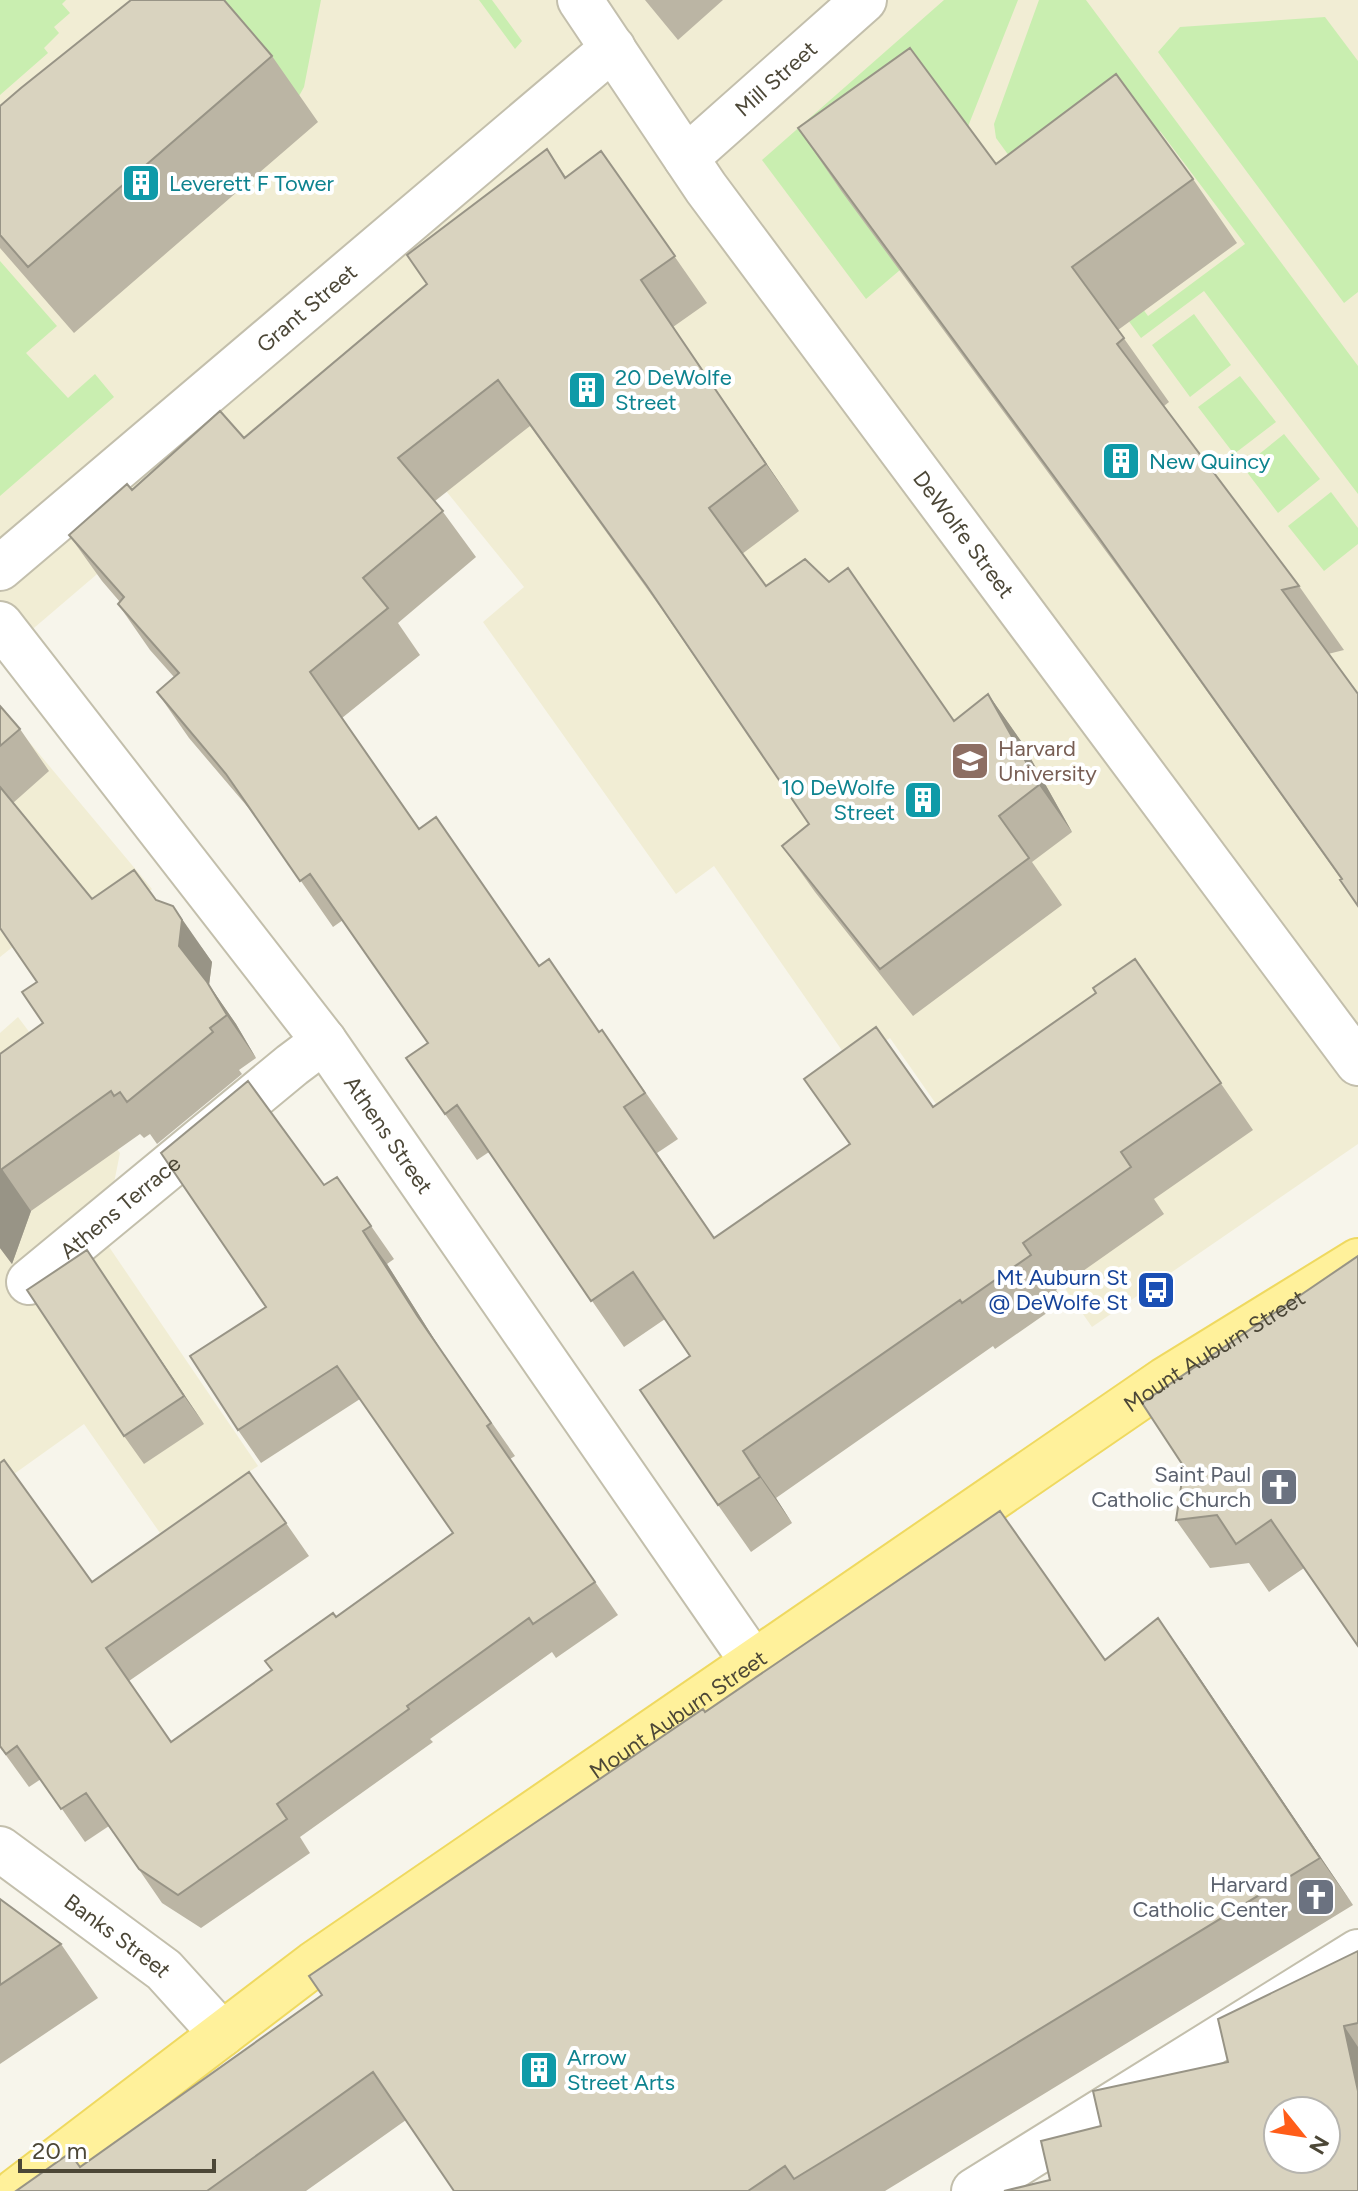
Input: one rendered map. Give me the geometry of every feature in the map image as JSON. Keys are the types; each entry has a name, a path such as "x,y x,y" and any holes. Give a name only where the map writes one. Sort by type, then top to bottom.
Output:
{"main road":[{"name":"Mount Auburn Street","path":"16,2191 314,1964 1213,1348 1358,1261"}],"street":[{"name":"DeWolfe Street","path":"580,0 686,158 1358,1063"},
{"name":"Mill Street","path":"686,158 864,0"},
{"name":"Grant Street","path":"0,568 613,48"},
{"name":"Athens Street","path":"0,624 324,1041 753,1662"},
{"name":"Athens Terrace","path":"29,1282 324,1041"},
{"name":"Banks Street","path":"0,1849 164,1970 222,2034"},
{"path":"974,2191 1358,1952"}],"shaded area":[{"name":"Harvard University","path":"0,0 1358,0 1358,1144 1092,1327 890,1038 850,1062 714,866 676,894 483,622 524,587 343,364 0,657"},
{"path":"0,707 152,889 55,972 24,938 0,957"},
{"path":"18,1017 120,1153 103,1238 258,1466 160,1533 84,1424 0,1484 0,1033"}],"green space":[{"path":"0,0 66,0 62,4 70,13 54,27 59,33 44,48 48,53 0,95"},
{"path":"197,0 321,0 304,87 293,107"},
{"path":"479,0 492,0 522,41 515,49"},
{"path":"944,0 1018,0 967,129 900,270 866,299 762,160"},
{"path":"1039,0 1086,0 1358,366 1358,494 1204,291 1141,338 996,138 994,124","holes":["1160,131 1245,244 1148,316 1064,202"]},
{"path":"1325,17 1358,61 1358,292 1344,303 1158,52 1180,27"},
{"path":"0,261 57,326 26,353 68,398 95,374 114,397 0,496"},
{"path":"1194,314 1231,365 1190,397 1152,345"},
{"path":"1240,376 1276,422 1234,454 1198,407"},
{"path":"1284,434 1320,479 1278,513 1243,467"},
{"path":"1331,492 1358,528 1358,544 1324,571 1288,526"}],"building":[{"path":"131,0 224,0 272,56 28,267 0,235 0,106"},
{"name":"New Quincy","path":"910,48 996,164 1116,74 1193,179 1072,267 1124,338 1117,344 1299,586 1282,590 1358,694 1358,906 1342,879 1097,535 798,128"},
{"path":"547,149 565,178 601,151 675,256 641,280 766,464 709,508 766,586 805,559 829,582 848,568 954,721 988,694 1039,785 999,816 1029,858 880,969 782,846 809,824 647,586 498,380 398,458 443,511 363,578 388,608 310,672 419,829 436,817 539,966 549,959 599,1032 602,1030 645,1093 624,1107 714,1238 850,1144 804,1079 876,1027 933,1107 1096,993 1093,988 1135,959 1221,1083 1121,1152 1131,1167 1023,1243 1031,1255 962,1303 960,1300 743,1451 760,1477 718,1505 640,1390 690,1356 633,1272 591,1301 457,1105 445,1114 406,1058 428,1043 310,874 300,881 226,774 157,692 179,673 118,604 124,597 69,535 127,484 132,490 220,411 244,438 427,284 407,255"},
{"path":"0,706 20,729 0,746"},
{"path":"0,787 92,899 134,870 156,900 173,906 182,920 179,946 207,982 227,1015 210,1028 213,1032 127,1102 120,1092 114,1096 111,1091 2,1169 0,1174 0,1054 43,1023 22,992 37,982 0,928"},
{"path":"248,1081 324,1185 337,1177 371,1226 363,1231 491,1423 487,1426 595,1582 533,1624 529,1618 407,1706 409,1709 277,1804 287,1819 178,1895 139,1869 86,1793 61,1809 17,1746 6,1754 0,1746 0,1463 4,1460 92,1582 249,1472 286,1523 106,1648 171,1742 272,1670 265,1661 333,1613 336,1617 453,1533 337,1366 238,1430 190,1356 266,1307 161,1153"},
{"path":"87,1250 184,1396 124,1436 27,1290"},
{"name":"Saint Paul Catholic Church","path":"1358,1256 1358,1646 1271,1520 1236,1544 1217,1515 1176,1520 1184,1467 1142,1403"},
{"path":"1000,1511 1105,1660 1158,1618 1320,1858 794,2179 785,2166 748,2191 454,2191 373,2072 207,2191 16,2191 70,2153 80,2167 322,1995 309,1976"},
{"path":"0,1899 61,1944 0,1985"},
{"path":"1358,1951 1358,2023 1344,2026 1358,2091 1358,2191 1004,2191 1050,2180 1041,2141 1101,2126 1093,2091 1228,2062 1218,2019"}],"place":[{"name":"Leverett F Tower","path":"141,183"},
{"name":"20 DeWolfe Street","path":"587,390"},
{"name":"New Quincy","path":"1121,461"},
{"name":"Harvard University","path":"970,761"},
{"name":"10 DeWolfe Street","path":"923,800"},
{"name":"Mt Auburn St @ DeWolfe St","path":"1156,1290"},
{"name":"Saint Paul Catholic Church","path":"1279,1487"},
{"name":"Harvard Catholic Center","path":"1316,1897"},
{"name":"Arrow Street Arts","path":"539,2070"}]}
